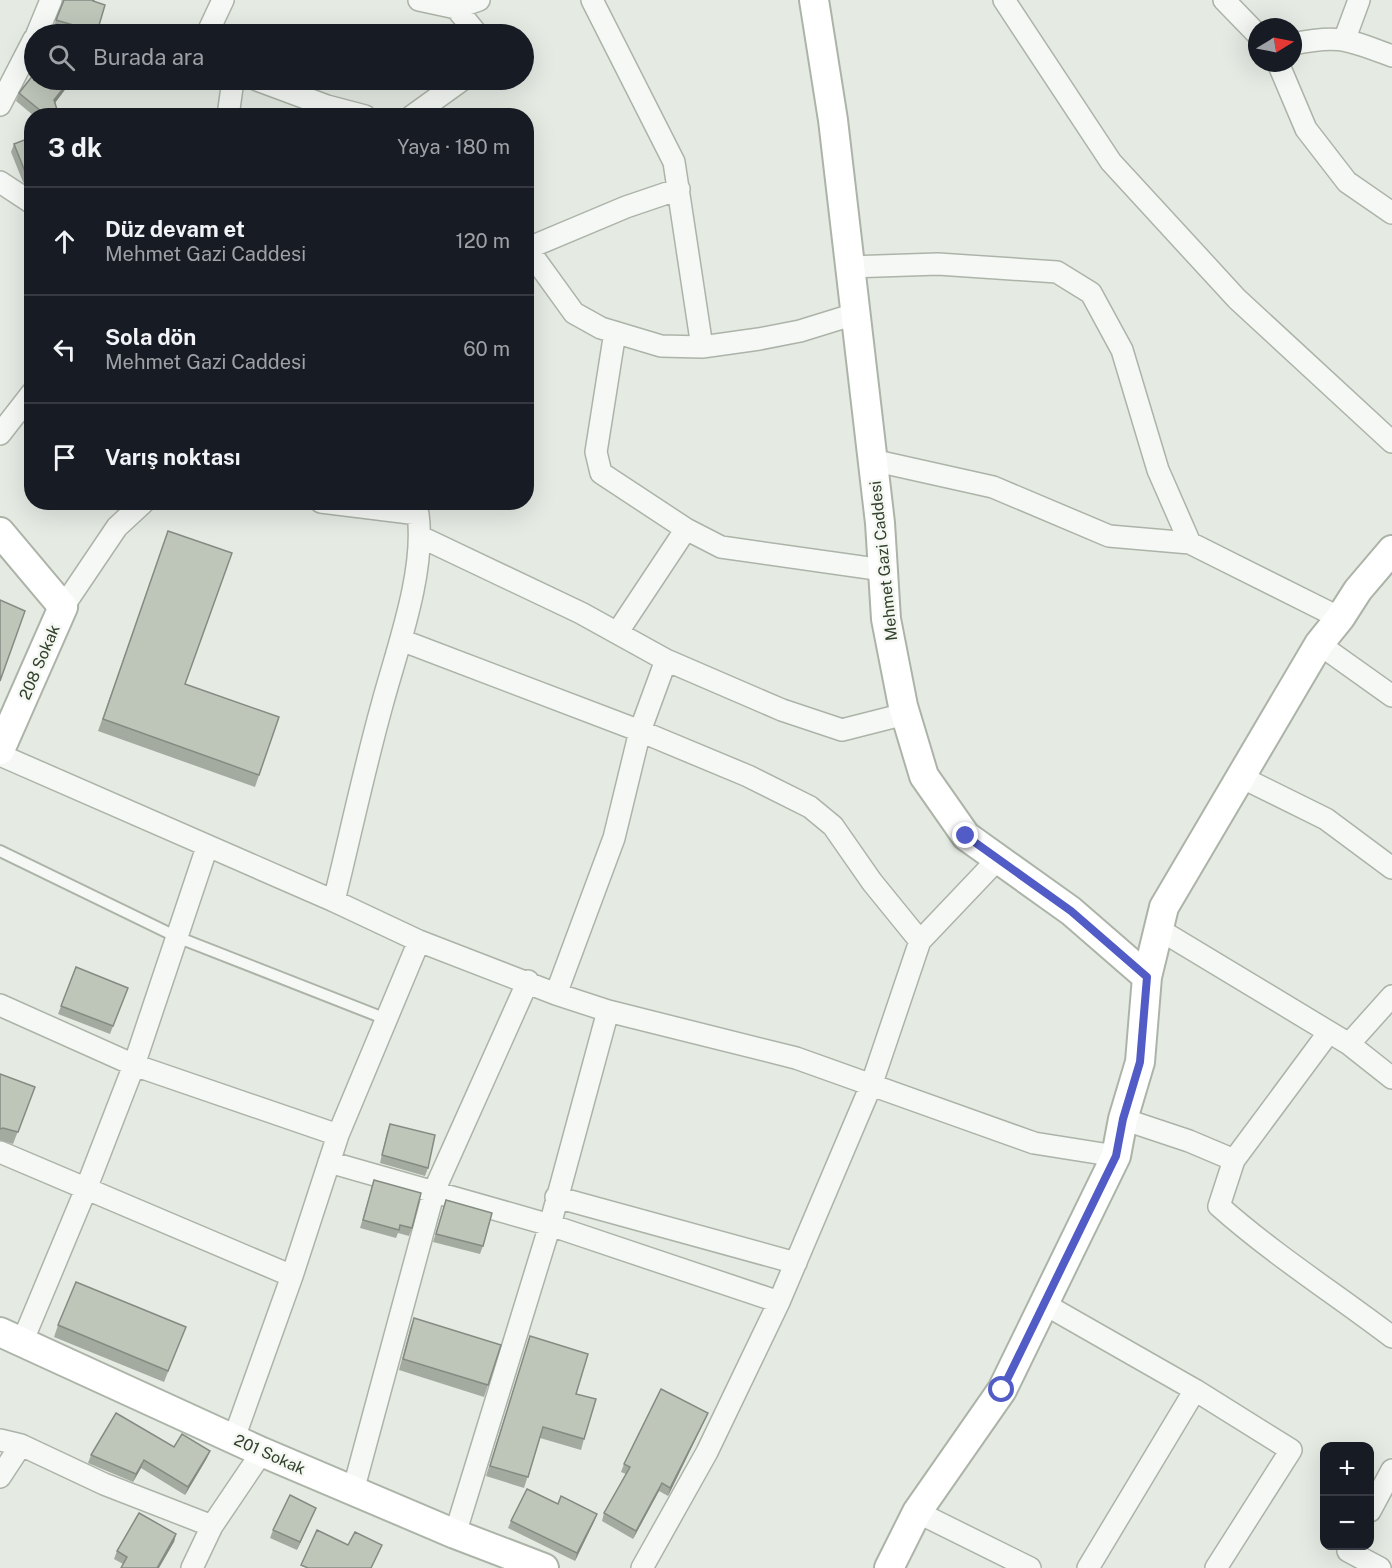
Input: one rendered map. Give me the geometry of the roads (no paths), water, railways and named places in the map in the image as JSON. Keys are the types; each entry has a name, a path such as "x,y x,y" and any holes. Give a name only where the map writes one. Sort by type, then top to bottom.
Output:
{"street":[{"path":"41,24 51,0"},
{"path":"212,24 223,0"},
{"path":"419,0 456,8 479,0"},
{"path":"592,0 674,162 702,347"},
{"name":"Mehmet Gazi Caddesi","path":"814,0 833,120 872,460 886,619 905,714 924,776 966,836 1071,911 1147,977"},
{"path":"1004,0 1111,162 1237,299 1392,442"},
{"path":"1224,0 1248,25"},
{"path":"1345,38 1359,0"},
{"path":"456,8 469,24"},
{"path":"1302,42 1322,38 1345,38 1392,56"},
{"path":"0,105 24,58"},
{"path":"1282,72 1306,129 1347,182 1392,213"},
{"path":"229,108 232,90"},
{"path":"284,90 335,108"},
{"path":"423,108 448,90"},
{"path":"0,182 24,198"},
{"path":"534,245 626,207 679,189"},
{"path":"534,258 574,313 600,328 661,346 702,347 800,331 855,314"},
{"path":"849,267 938,264 1057,272 1091,293 1122,350 1158,470 1190,543"},
{"path":"615,332 596,452 601,473 686,529 721,547 883,570"},
{"path":"0,434 24,403"},
{"path":"872,460 993,487 1109,536 1190,543 1340,618"},
{"path":"0,532 63,607 117,528 136,510"},
{"path":"334,901 381,706 401,640 421,537 418,514 386,510"},
{"path":"617,633 686,529"},
{"path":"421,537 617,633 666,660 782,710 842,730 905,714"},
{"path":"889,1568 917,1512 1002,1390 1046,1305 1116,1156 1123,1119 1140,1062 1147,977 1164,907 1319,644 1340,618 1358,590 1392,550"},
{"name":"208 Sokak","path":"2,743 63,607"},
{"path":"401,640 640,731 748,776 810,807 832,826 872,882 920,940"},
{"path":"1319,644 1392,696"},
{"path":"556,994 614,838 640,731 666,660"},
{"path":"2,743 207,847 334,901 419,941 528,981 556,994 608,1011 796,1058 872,1083 1034,1143 1116,1156"},
{"path":"1241,777 1326,819 1392,868"},
{"path":"11,1336 86,1189 134,1065 207,847"},
{"path":"642,1568 707,1452 779,1302 872,1083 920,940 998,859"},
{"path":"1160,930 1349,1044 1392,1078"},
{"path":"234,1438 292,1276 338,1135 419,941"},
{"path":"353,1491 434,1191 528,981"},
{"path":"1349,1044 1392,996"},
{"path":"0,1005 134,1065 338,1135"},
{"path":"455,1534 550,1225 608,1011"},
{"path":"1329,1032 1234,1160 1219,1206 1258,1241 1335,1293 1392,1337"},
{"path":"1123,1119 1189,1141 1234,1160"},
{"path":"0,1152 292,1276"},
{"path":"329,1162 550,1225 779,1302"},
{"path":"556,1197 796,1263"},
{"path":"1046,1305 1195,1390 1291,1450 1216,1568"},
{"name":"201 Sokak","path":"11,1336 262,1452 528,1565"},
{"path":"1088,1568 1195,1390"},
{"path":"0,1440 21,1445 104,1484 212,1526"},
{"path":"0,1477 21,1445"},
{"path":"192,1568 212,1526 262,1452"},
{"path":"1374,1504 1392,1470"},
{"path":"917,1512 1030,1568"},
{"path":"1345,1555 1380,1568"}],"lane":[{"path":"0,851 177,937 386,1019"}]}
